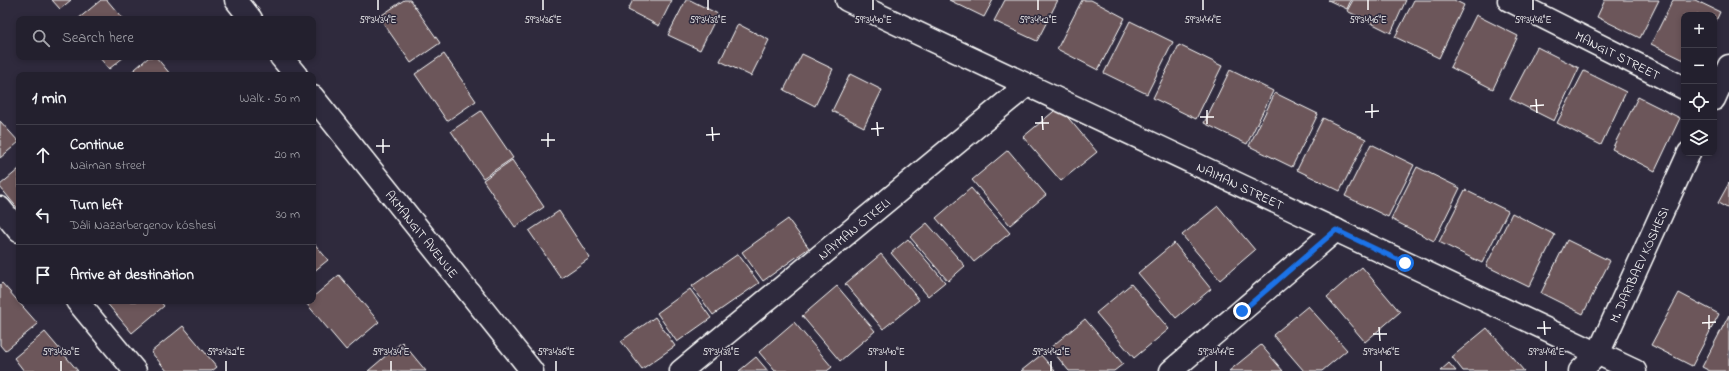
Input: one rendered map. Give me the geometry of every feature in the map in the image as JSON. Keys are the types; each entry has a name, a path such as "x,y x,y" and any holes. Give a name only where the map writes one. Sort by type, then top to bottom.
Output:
{"street":[{"path":"236,0 249,16"},
{"name":"NAIMAN STREET","path":"847,0 1635,371"},
{"name":"MANGIT STREET","path":"1509,0 1681,86"},
{"path":"284,60 294,72"},
{"path":"1717,92 1729,66"},
{"name":"NAYMAN ÓTKELI","path":"681,371 1027,85"},
{"name":"AKMANGIT AVENUE","path":"316,101 532,371"},
{"path":"1717,104 1729,110"},
{"name":"M. DARIBAEV KÓSHESI","path":"1580,371 1598,354 1688,156"},
{"path":"0,208 16,227"},
{"path":"1171,371 1336,230"},
{"path":"79,304 135,371"}],"building":[{"path":"52,0 71,0 60,9"},
{"path":"101,0 107,0 120,16 82,16"},
{"path":"404,0 410,0 440,43 411,63 379,17"},
{"path":"633,0 672,0 659,26 628,10"},
{"path":"686,0 690,0 718,14 700,50 668,35"},
{"path":"949,0 993,0 984,17"},
{"path":"1005,0 1058,0 1037,41 994,21"},
{"path":"1082,0 1091,0 1125,18 1098,70 1057,49"},
{"path":"1328,0 1351,0 1347,9"},
{"path":"1353,0 1406,0 1391,33 1347,11"},
{"path":"1414,0 1454,0 1464,5 1439,58 1395,37"},
{"path":"1605,0 1659,0 1640,38 1597,17"},
{"path":"1673,0 1695,0 1720,12 1717,18 1717,12 1681,12 1681,59 1651,44"},
{"path":"1476,15 1518,36 1493,89 1450,67"},
{"path":"1130,21 1173,42 1147,94 1104,73"},
{"path":"738,24 769,40 751,76 720,61"},
{"path":"1179,45 1222,66 1196,119 1153,98"},
{"path":"1537,47 1579,68 1554,121 1510,99"},
{"path":"444,54 476,101 447,121 415,74"},
{"path":"802,54 833,69 815,106 784,90"},
{"path":"102,60 120,60 109,69"},
{"path":"146,60 158,60 168,72 132,72"},
{"path":"1230,70 1273,91 1247,144 1204,123"},
{"path":"1584,71 1626,92 1601,145 1557,123"},
{"path":"850,74 882,90 864,127 832,111"},
{"path":"1275,93 1318,114 1292,167 1249,146"},
{"path":"1638,97 1680,118 1655,171 1612,149"},
{"path":"1059,107 1097,152 1061,181 1023,137"},
{"path":"481,111 513,158 483,178 451,131"},
{"path":"1323,118 1366,139 1340,191 1297,170"},
{"path":"0,121 16,139 16,145 0,158"},
{"path":"1371,144 1414,165 1388,217 1345,196"},
{"path":"1008,150 1046,195 1010,225 972,180"},
{"path":"512,160 544,207 515,227 483,180"},
{"path":"1417,167 1460,188 1434,241 1391,219"},
{"path":"16,172 16,206 0,187 0,185"},
{"path":"1729,183 1729,209 1718,203"},
{"path":"971,188 1010,233 974,262 936,218"},
{"path":"1465,190 1508,211 1482,263 1439,242"},
{"path":"1218,206 1255,250 1220,280 1182,235"},
{"path":"559,211 590,258 561,278 529,231"},
{"path":"1512,213 1555,235 1529,287 1486,266"},
{"path":"788,219 809,248 763,281 742,252"},
{"path":"927,223 965,266 948,281 910,237"},
{"path":"908,239 945,282 928,296 891,253"},
{"path":"1567,240 1610,261 1583,314 1541,293"},
{"path":"1174,243 1211,289 1176,318 1138,273"},
{"path":"316,246 328,260 316,270"},
{"path":"738,254 759,283 713,315 692,286"},
{"path":"881,254 919,300 883,329 845,284"},
{"path":"1362,267 1400,312 1365,342 1327,297"},
{"path":"339,275 379,322 346,350 307,304 316,304 316,294"},
{"path":"2,283 16,299 16,304 20,304 38,324 5,351 0,345 0,285"},
{"path":"1131,284 1169,329 1134,358 1096,313"},
{"path":"837,286 875,331 840,361 802,316"},
{"path":"690,289 711,318 677,342 657,313"},
{"path":"1679,293 1719,314 1692,366 1651,345"},
{"path":"108,304 162,304 164,306 132,333"},
{"path":"1308,306 1347,350 1322,371 1304,371 1273,335"},
{"path":"1729,315 1729,371 1710,371 1702,367"},
{"path":"655,317 675,346 642,369 621,341"},
{"path":"1085,319 1123,364 1114,371 1069,371 1050,348"},
{"path":"794,322 832,367 827,371 775,371 759,352"},
{"path":"183,326 217,367 212,371 167,371 151,352"},
{"path":"1487,328 1524,371 1463,371 1452,357"},
{"path":"45,332 78,371 24,371 14,358"},
{"path":"402,342 426,371 368,371"},
{"path":"1261,345 1283,371 1229,371"},
{"path":"1041,355 1055,371 1021,371"},
{"path":"756,357 768,371 739,371"},
{"path":"1449,363 1456,371 1440,371"}],"route":[{"path":"1242,311 1336,230 1405,263"}]}
